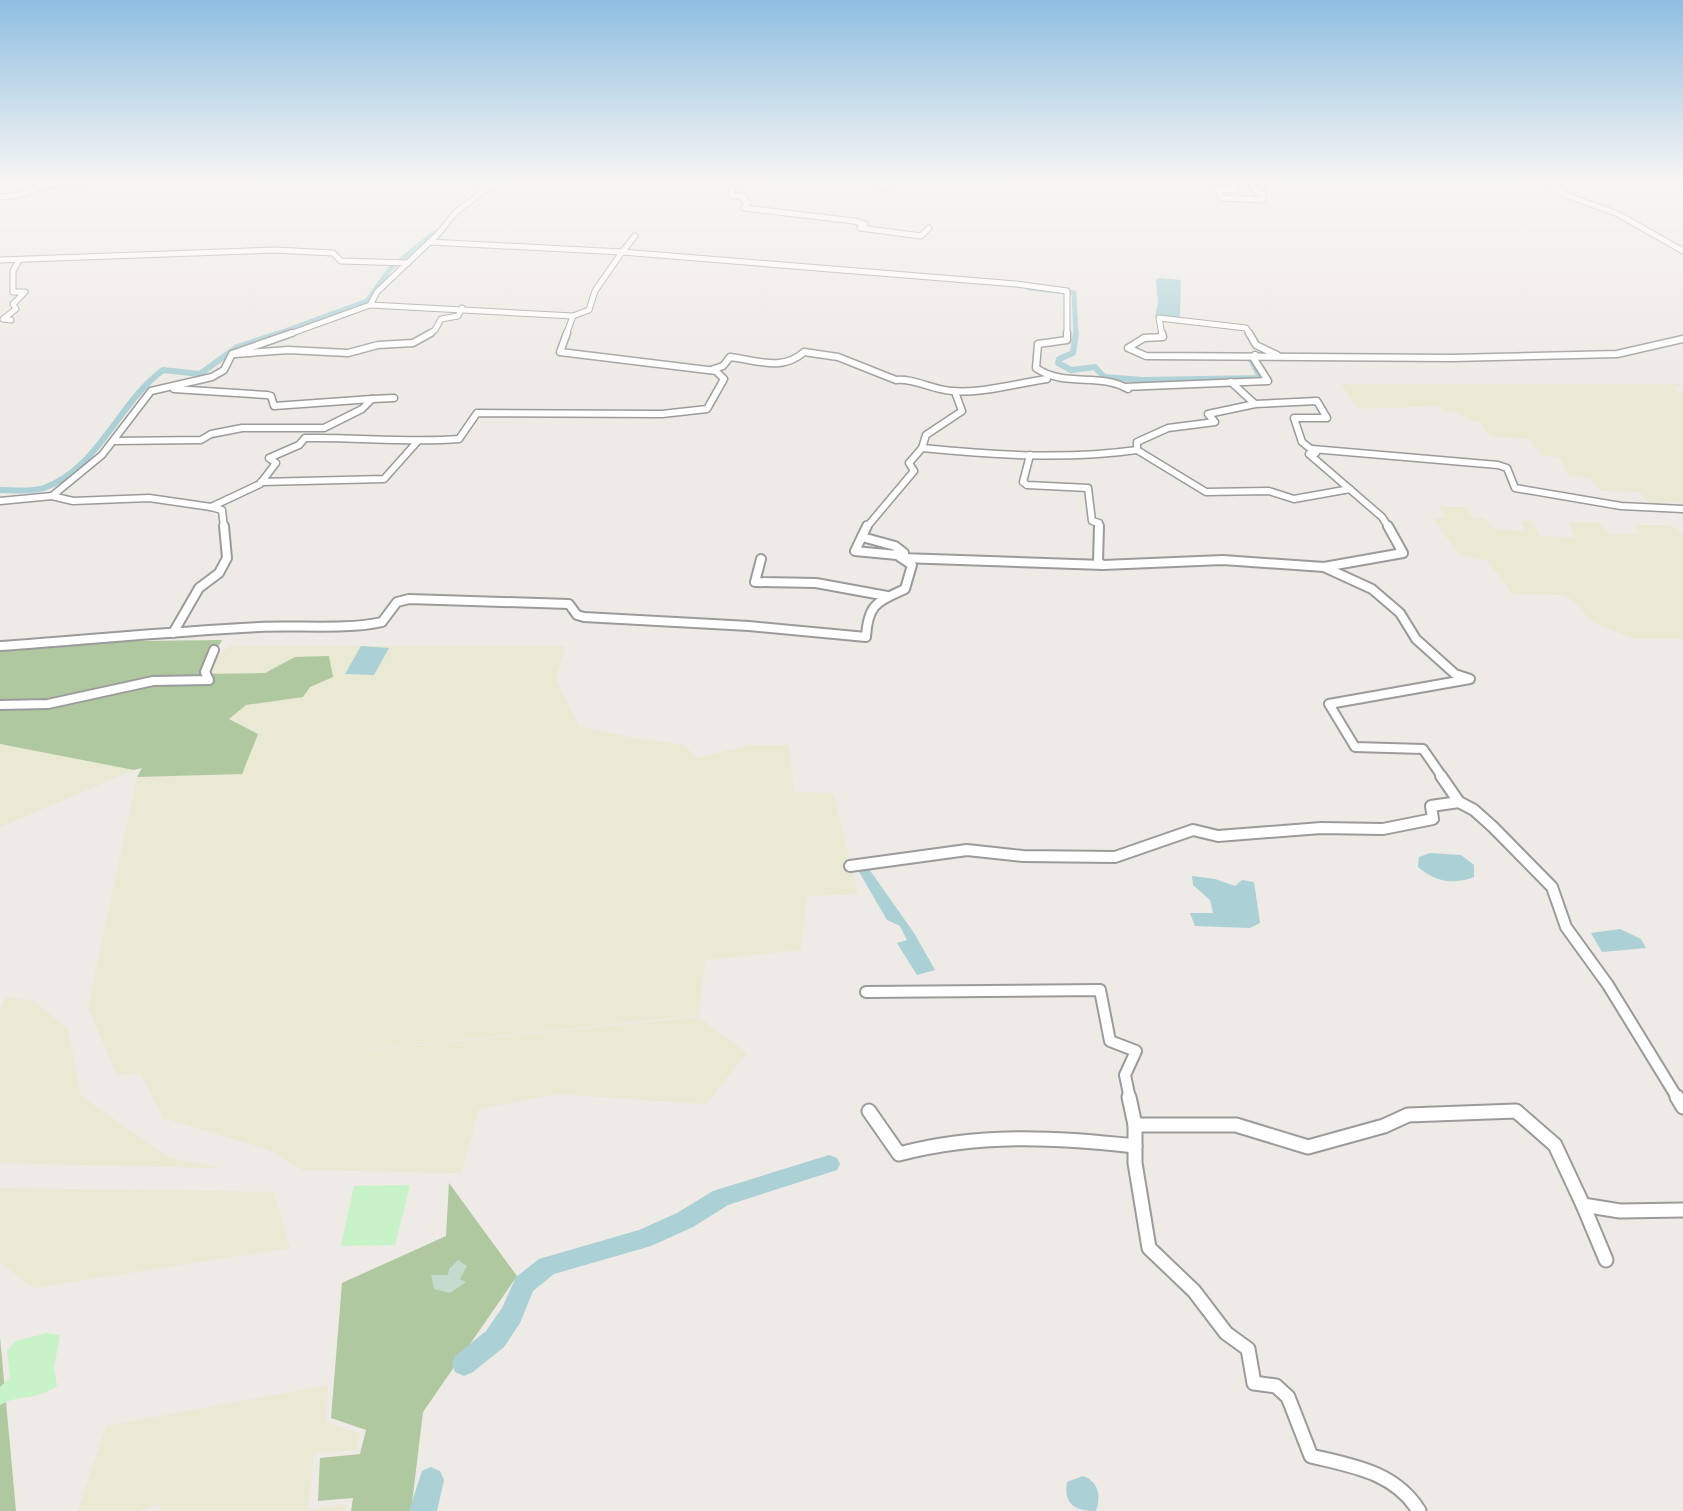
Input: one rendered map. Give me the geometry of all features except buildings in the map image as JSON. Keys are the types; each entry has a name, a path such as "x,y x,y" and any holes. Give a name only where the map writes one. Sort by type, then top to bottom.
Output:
{"street":[{"path":"0,260 206,254"},
{"path":"334,254 341,261 405,263"},
{"path":"370,305 377,292 416,254"},
{"path":"52,496 114,441 151,391 212,377 224,370 232,354 370,305 573,316 589,310 595,291 621,254"},
{"path":"636,254 1016,284 1068,293 1067,340 1038,344 1036,368 1047,379"},
{"path":"11,320 3,319 16,309 13,304 25,292 13,292 13,271 19,260"},
{"path":"232,354 254,355 288,350 352,353 378,345 413,343 435,330 441,319 458,316 462,308"},
{"path":"573,316 560,352 711,370 723,366 730,357 784,364 800,358 804,352 816,353 850,361 896,380 906,379 923,387 955,392 1047,379 1112,383 1126,388 1268,381 1254,357"},
{"path":"1277,355 1256,345 1246,328 1173,318 1159,318 1163,337 1144,338 1128,348 1146,356 1452,358 1617,354 1683,339"},
{"path":"211,507 261,482 276,463 269,458 299,445 305,438 417,442 459,439 477,413 662,414 707,409 724,379 711,370"},
{"path":"1231,382 1255,404"},
{"path":"151,391 188,389 267,395 271,396 274,406 394,398"},
{"path":"955,392 962,411 926,435 922,448 909,463 914,471 868,524 855,551 883,552 902,558 1103,565 1223,560 1324,567 1403,553 1382,517 1309,454 1316,453 1302,442 1294,418 1327,418 1317,401 1255,404 1208,414 1215,422 1151,433 1137,442 1137,450"},
{"path":"114,441 201,440 209,433 235,429 324,428 335,420 366,408 372,399"},
{"path":"261,482 384,479 417,442"},
{"path":"922,448 986,455 1073,456 1137,450 1206,492 1269,491 1294,499 1350,489"},
{"path":"1311,448 1498,465 1507,468 1515,488 1621,506 1683,509"},
{"path":"1030,455 1024,477 1027,485 1088,488 1092,521 1099,523 1098,562 1103,565"},
{"path":"0,501 52,496 73,501 149,498 222,510 227,558 219,573 199,588 173,633"},
{"path":"862,537 895,546 904,553 902,558"},
{"path":"0,646 305,625 339,624 354,628 382,622 397,602 409,599 569,604 577,615 584,617 749,626 866,637 870,608 876,600 905,589 912,565 902,558"},
{"path":"761,559 755,582 816,583 890,596"},
{"path":"1324,567 1372,589 1400,613 1416,639 1455,674 1470,679 1329,704 1355,747 1423,749 1459,802 1474,810 1493,827 1552,887 1566,927 1608,985 1683,1107"},
{"path":"0,705 48,704 153,681 209,680 205,672 214,650"},
{"path":"850,866 967,850 1023,856 1115,857 1193,830 1218,836 1321,828 1383,829 1433,819 1431,806 1459,802"},
{"path":"866,992 1100,990 1110,1041 1136,1051 1125,1075 1135,1125 1149,1248 1169,1264 1203,1301 1227,1337 1248,1349 1254,1383 1276,1386 1288,1397 1311,1456 1398,1483 1408,1491 1419,1511"},
{"path":"869,1111 899,1154 927,1146 1008,1135 1135,1146"},
{"path":"1135,1125 1236,1125 1271,1133 1308,1147 1345,1139 1408,1115 1516,1111 1555,1145 1606,1260"},
{"path":"1583,1205 1620,1211 1683,1210"}],"green space":[{"path":"1341,384 1683,384 1672,389 1683,394 1683,502 1665,502 1668,506 1651,505 1639,492 1601,491 1590,478 1569,475 1559,457 1544,456 1528,439 1491,436 1478,421 1455,411 1447,412 1438,406 1358,409"},
{"path":"1439,507 1465,507 1473,518 1484,518 1494,529 1526,531 1521,521 1530,521 1540,536 1575,538 1569,522 1600,523 1609,534 1641,534 1633,525 1670,525 1683,533 1683,639 1635,639 1592,622 1575,602 1564,595 1513,594 1487,560 1459,555 1433,518 1446,517"},
{"path":"222,640 202,674 265,673 295,657 329,656 333,677 310,687 303,697 246,705 229,719 258,734 242,774 137,777 142,768 134,770 0,744 0,647 59,642"},
{"path":"229,646 565,646 556,680 579,726 684,745 697,758 750,745 789,745 794,792 833,793 858,894 807,896 801,950 705,960 699,1015 200,1067 698,1017 747,1053 706,1104 558,1094 479,1109 461,1173 302,1170 269,1150 163,1118 140,1073 117,1075 88,1007 137,777 242,774 229,720 246,705 303,697 295,657 265,673 201,674"},
{"path":"0,744 134,770 0,827"},
{"path":"7,997 34,1001 68,1029 81,1096 168,1157 219,1168 0,1163 0,1009"},
{"path":"449,1183 517,1276 423,1412 411,1511 351,1511 353,1498 318,1501 320,1458 360,1454 366,1430 331,1418 342,1283 446,1236"},
{"path":"410,1185 395,1245 341,1246 354,1186"},
{"path":"0,1188 274,1192 290,1248 33,1288 0,1262"},
{"path":"458,1260 467,1266 460,1279 466,1282 450,1293 434,1289 431,1275 448,1275 449,1269"},
{"path":"47,1333 60,1335 54,1367 57,1386 41,1394 0,1405 0,1387 10,1378 7,1351 16,1341"},
{"path":"0,1337 16,1511 0,1511"},
{"path":"328,1385 326,1422 360,1434 356,1450 314,1453 308,1510 347,1504 345,1511 161,1511 159,1504 138,1511 78,1511 106,1426"}],"water":[{"path":"1156,280 1181,280 1180,317 1155,316 1158,303"},
{"path":"361,646 389,648 374,675 345,674"},
{"path":"1430,853 1461,855 1474,865 1474,877 1444,881 1431,876 1418,867 1419,857"},
{"path":"869,869 914,933 935,970 917,975 897,943 907,940 900,926 887,920 858,870"},
{"path":"1192,876 1235,886 1242,880 1254,882 1260,923 1250,928 1195,926 1190,913 1213,913 1210,900 1193,885"},
{"path":"1620,929 1641,939 1646,948 1602,952 1591,933"},
{"path":"1083,1476 1097,1490 1096,1511 1077,1508 1067,1496 1067,1482"}],"waterway":[{"path":"275,335 367,301 391,268 409,254"},
{"path":"1029,288 1074,293 1076,333"},
{"path":"275,335 280,333"},
{"path":"1076,333 1073,353 1059,359 1058,363 1071,370 1095,367 1104,377 1143,380 1261,378 1250,358"},
{"path":"0,490 39,489 63,479 94,451 133,399 163,370 200,374 237,347 275,335"},
{"path":"464,1364 495,1339 511,1315 524,1284 547,1266 643,1239 685,1220 721,1198 829,1164"},
{"path":"423,1511 431,1480"}]}
